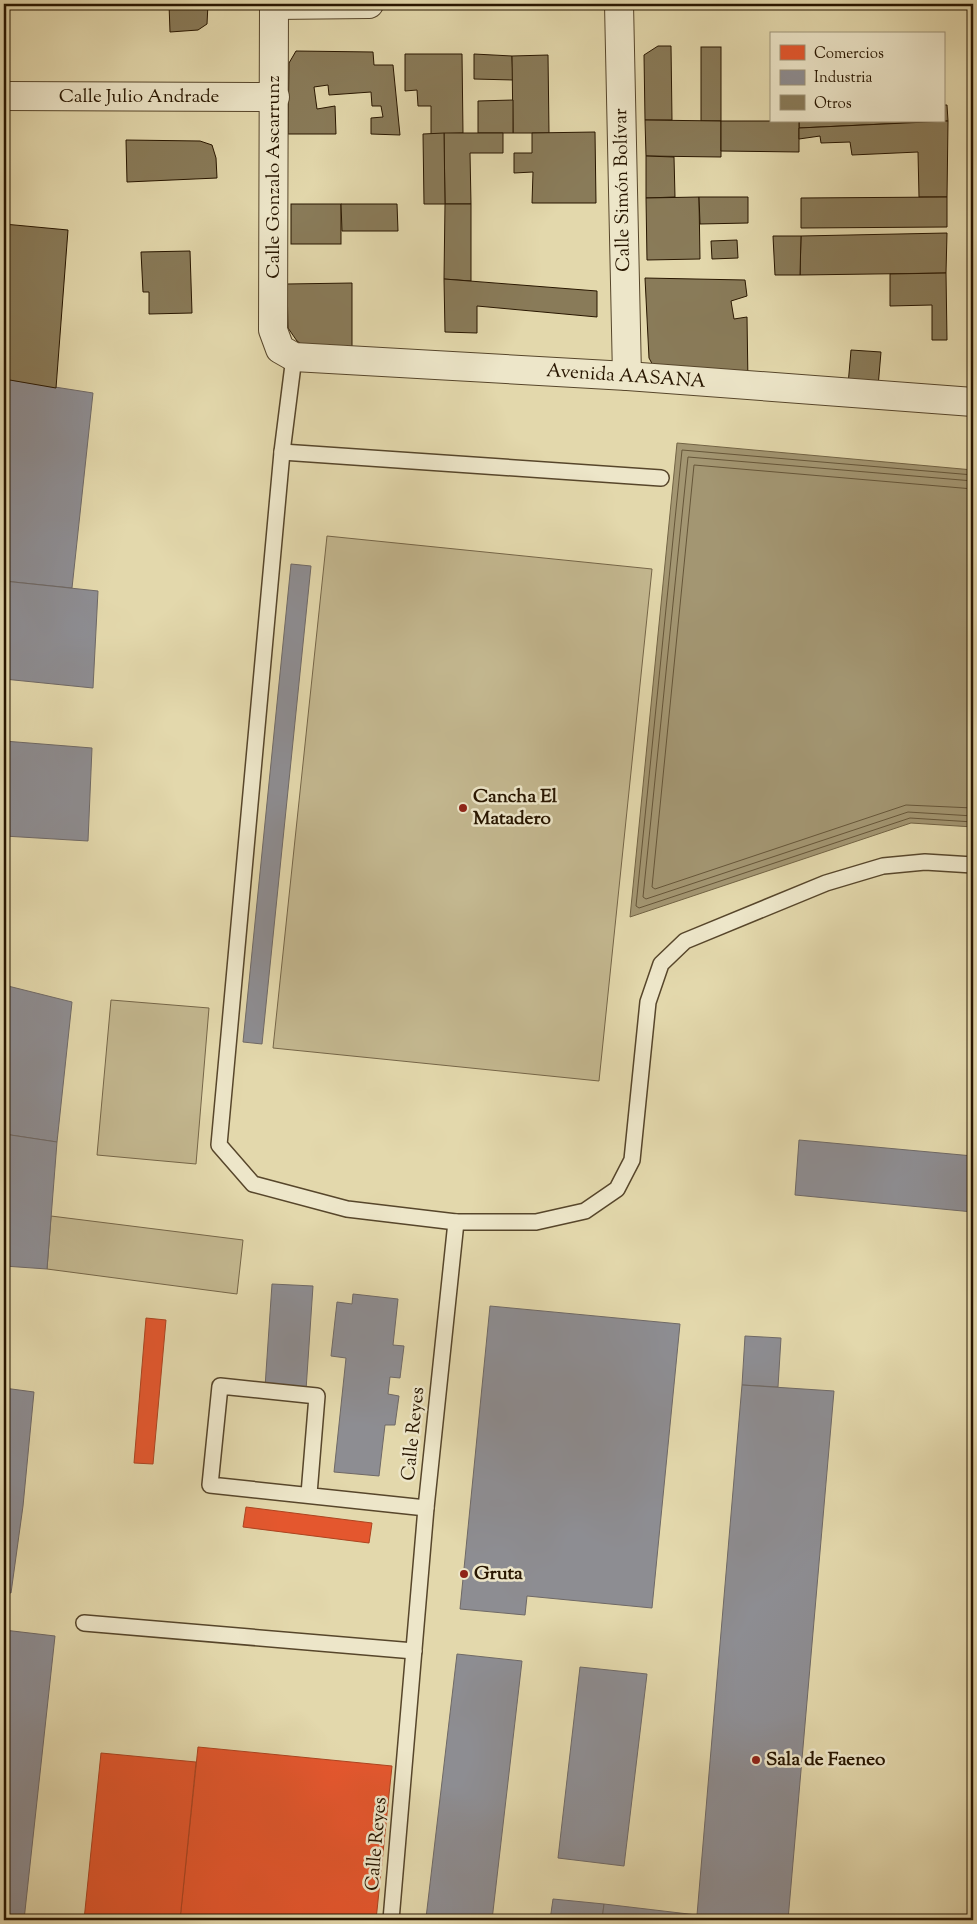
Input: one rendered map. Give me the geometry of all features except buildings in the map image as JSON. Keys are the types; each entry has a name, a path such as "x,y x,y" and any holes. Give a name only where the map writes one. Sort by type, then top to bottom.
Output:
{"street":[{"path":"274,4 369,4"},
{"name":"Calle Gonzalo Ascarrunz","path":"274,4 273,330 287,353"},
{"name":"Calle Simón Bolívar","path":"619,4 627,376"},
{"name":"Calle Julio Andrade","path":"4,96 275,97"},
{"name":"Avenida AASANA","path":"287,353 973,402"}],"lane":[{"path":"287,353 282,452 219,1145 253,1184 347,1209 456,1222 536,1222 585,1212 617,1190 632,1160 648,1002 661,964 685,941 826,883 883,866 925,862 973,865"},
{"path":"282,452 661,478"},
{"name":"Calle Reyes","path":"391,1920 426,1508 456,1222"},
{"path":"309,1494 316,1396 220,1386 210,1485 309,1494 426,1508"},
{"path":"84,1623 414,1651"}],"shaded area":[{"name":"Cancha El Matadero","path":"327,536 652,569 599,1081 273,1048"},
{"path":"111,1000 209,1008 196,1164 97,1155"},
{"path":"51,1216 243,1240 237,1294 47,1269"}],"water":[{"path":"677,443 973,470 973,827 911,823 630,917"}],"place":[{"name":"Cancha El Matadero","path":"463,808"},
{"name":"Gruta","path":"464,1574"},
{"name":"Sala de Faeneo","path":"756,1760"}]}
